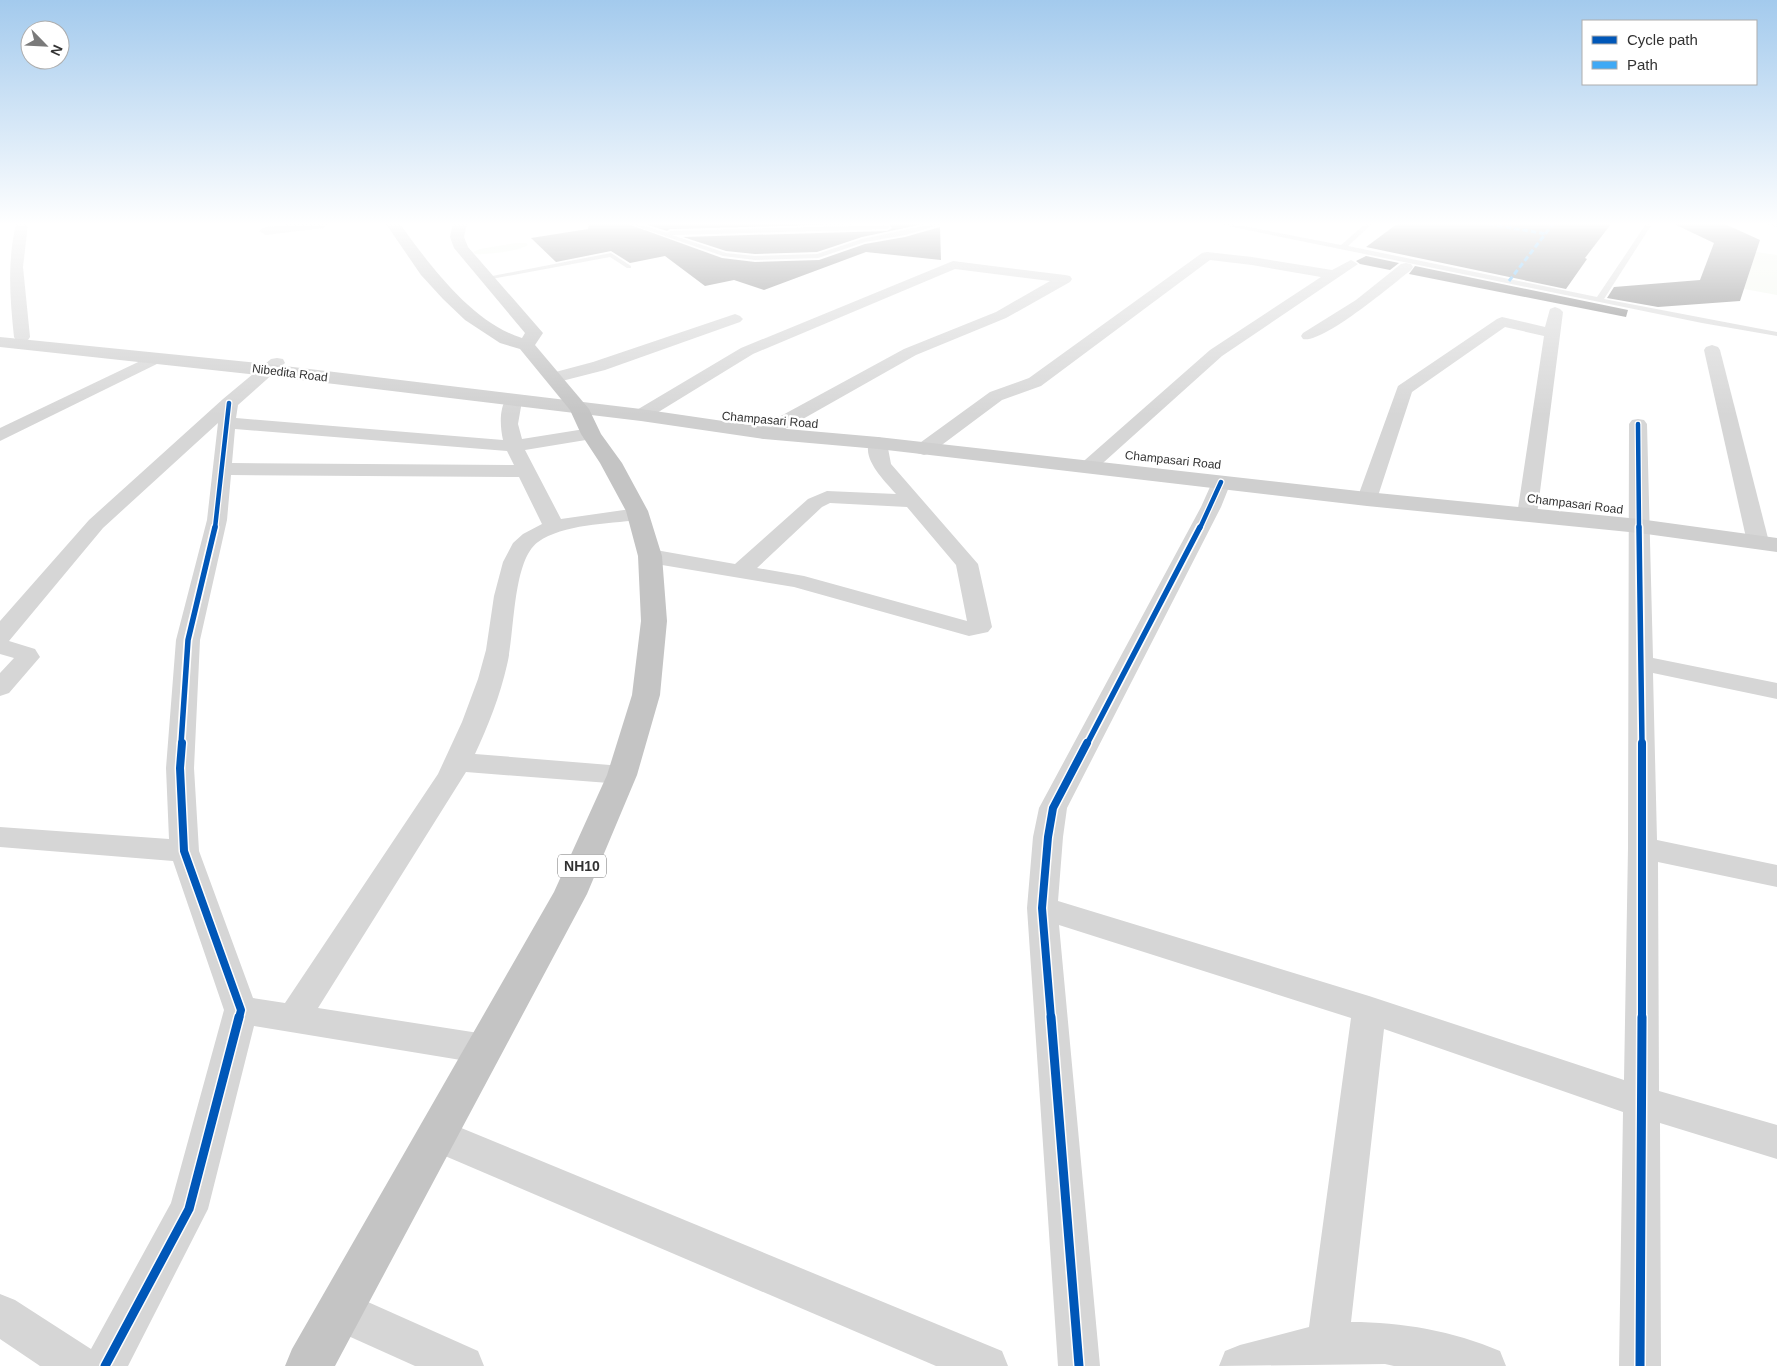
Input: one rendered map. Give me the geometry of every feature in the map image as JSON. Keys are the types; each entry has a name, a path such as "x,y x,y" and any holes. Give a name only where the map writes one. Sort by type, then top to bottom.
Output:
{"highway":[{"path":"443,288 471,316 506,339 526,345 534,333 495,288"},
{"name":"NH10","path":"309,1366 438,1136 570,894 622,775 646,695 654,621 650,556 638,514 611,463 573,404 526,345"}],"main road":[{"name":"Nibedita Road","path":"0,335 272,366 573,404"},
{"name":"Nibedita Road","path":"0,342 157,358 272,366 513,401 573,404"},
{"name":"Champasari Road","path":"573,404 942,436 1103,453 1370,490 1639,518 1763,538 1777,531"},
{"name":"Champasari Road","path":"649,411 764,433 878,443 1221,482 1370,490"}],"street":[{"path":"9,288 22,337"},
{"path":"649,411 747,351 897,288"},
{"path":"764,433 910,352 1001,315 1049,288"},
{"path":"924,449 996,396 1035,382 1164,288"},
{"path":"1087,467 1216,353 1315,288"},
{"path":"1309,336 1360,303 1379,288"},
{"path":"1528,507 1555,312"},
{"path":"228,413 514,446 573,404 599,366 735,320"},
{"path":"1370,490 1404,390 1502,322 1552,333"},
{"path":"1712,350 1763,538"},
{"path":"0,436 157,358"},
{"path":"0,636 96,524 228,413 272,366"},
{"path":"513,401 509,424 514,446 554,527"},
{"path":"104,1366 189,1210 241,1010 184,851 180,768 188,640 217,520 228,413"},
{"path":"1638,424 1643,848 1640,1366"},
{"path":"650,556 807,584 969,629 980,627 967,564 882,464 878,443"},
{"path":"222,469 526,472"},
{"path":"1079,1366 1042,908 1048,837 1053,808 1211,507 1221,482"},
{"path":"740,572 815,503 827,497 913,501"},
{"path":"293,1018 458,762 477,719 495,662 511,565 521,546 538,533 554,527 638,514"},
{"path":"0,646 26,654 28,658 0,688"},
{"path":"1641,663 1777,691"},
{"path":"458,762 622,775"},
{"path":"0,837 184,851"},
{"path":"1643,848 1777,876"},
{"path":"1042,908 1369,1010 1642,1102 1777,1142"},
{"path":"241,1010 486,1049"},
{"path":"1328,1343 1369,1010"},
{"path":"438,1136 987,1366"},
{"path":"341,1311 463,1366"},
{"path":"0,1314 78,1366"},
{"path":"1240,1366 1328,1343 1385,1343 1462,1358 1485,1366"}],"lane":[{"path":"1544,288 1702,321 1777,334"},
{"path":"1600,299 1607,288"}],"shaded area":[{"path":"1777,288 1777,295 1744,289"}],"building":[{"path":"1478,288 1520,288 1628,310 1626,317"},
{"path":"1614,288 1744,288 1740,301 1658,307 1607,298"}],"cycle path":[{"path":"105,1366 189,1209 241,1010 184,851 180,768 188,640 217,520 229,403"},
{"path":"1638,424 1643,848 1640,1366"},
{"path":"1079,1366 1042,908 1048,837 1053,808 1211,507 1221,482"}]}
